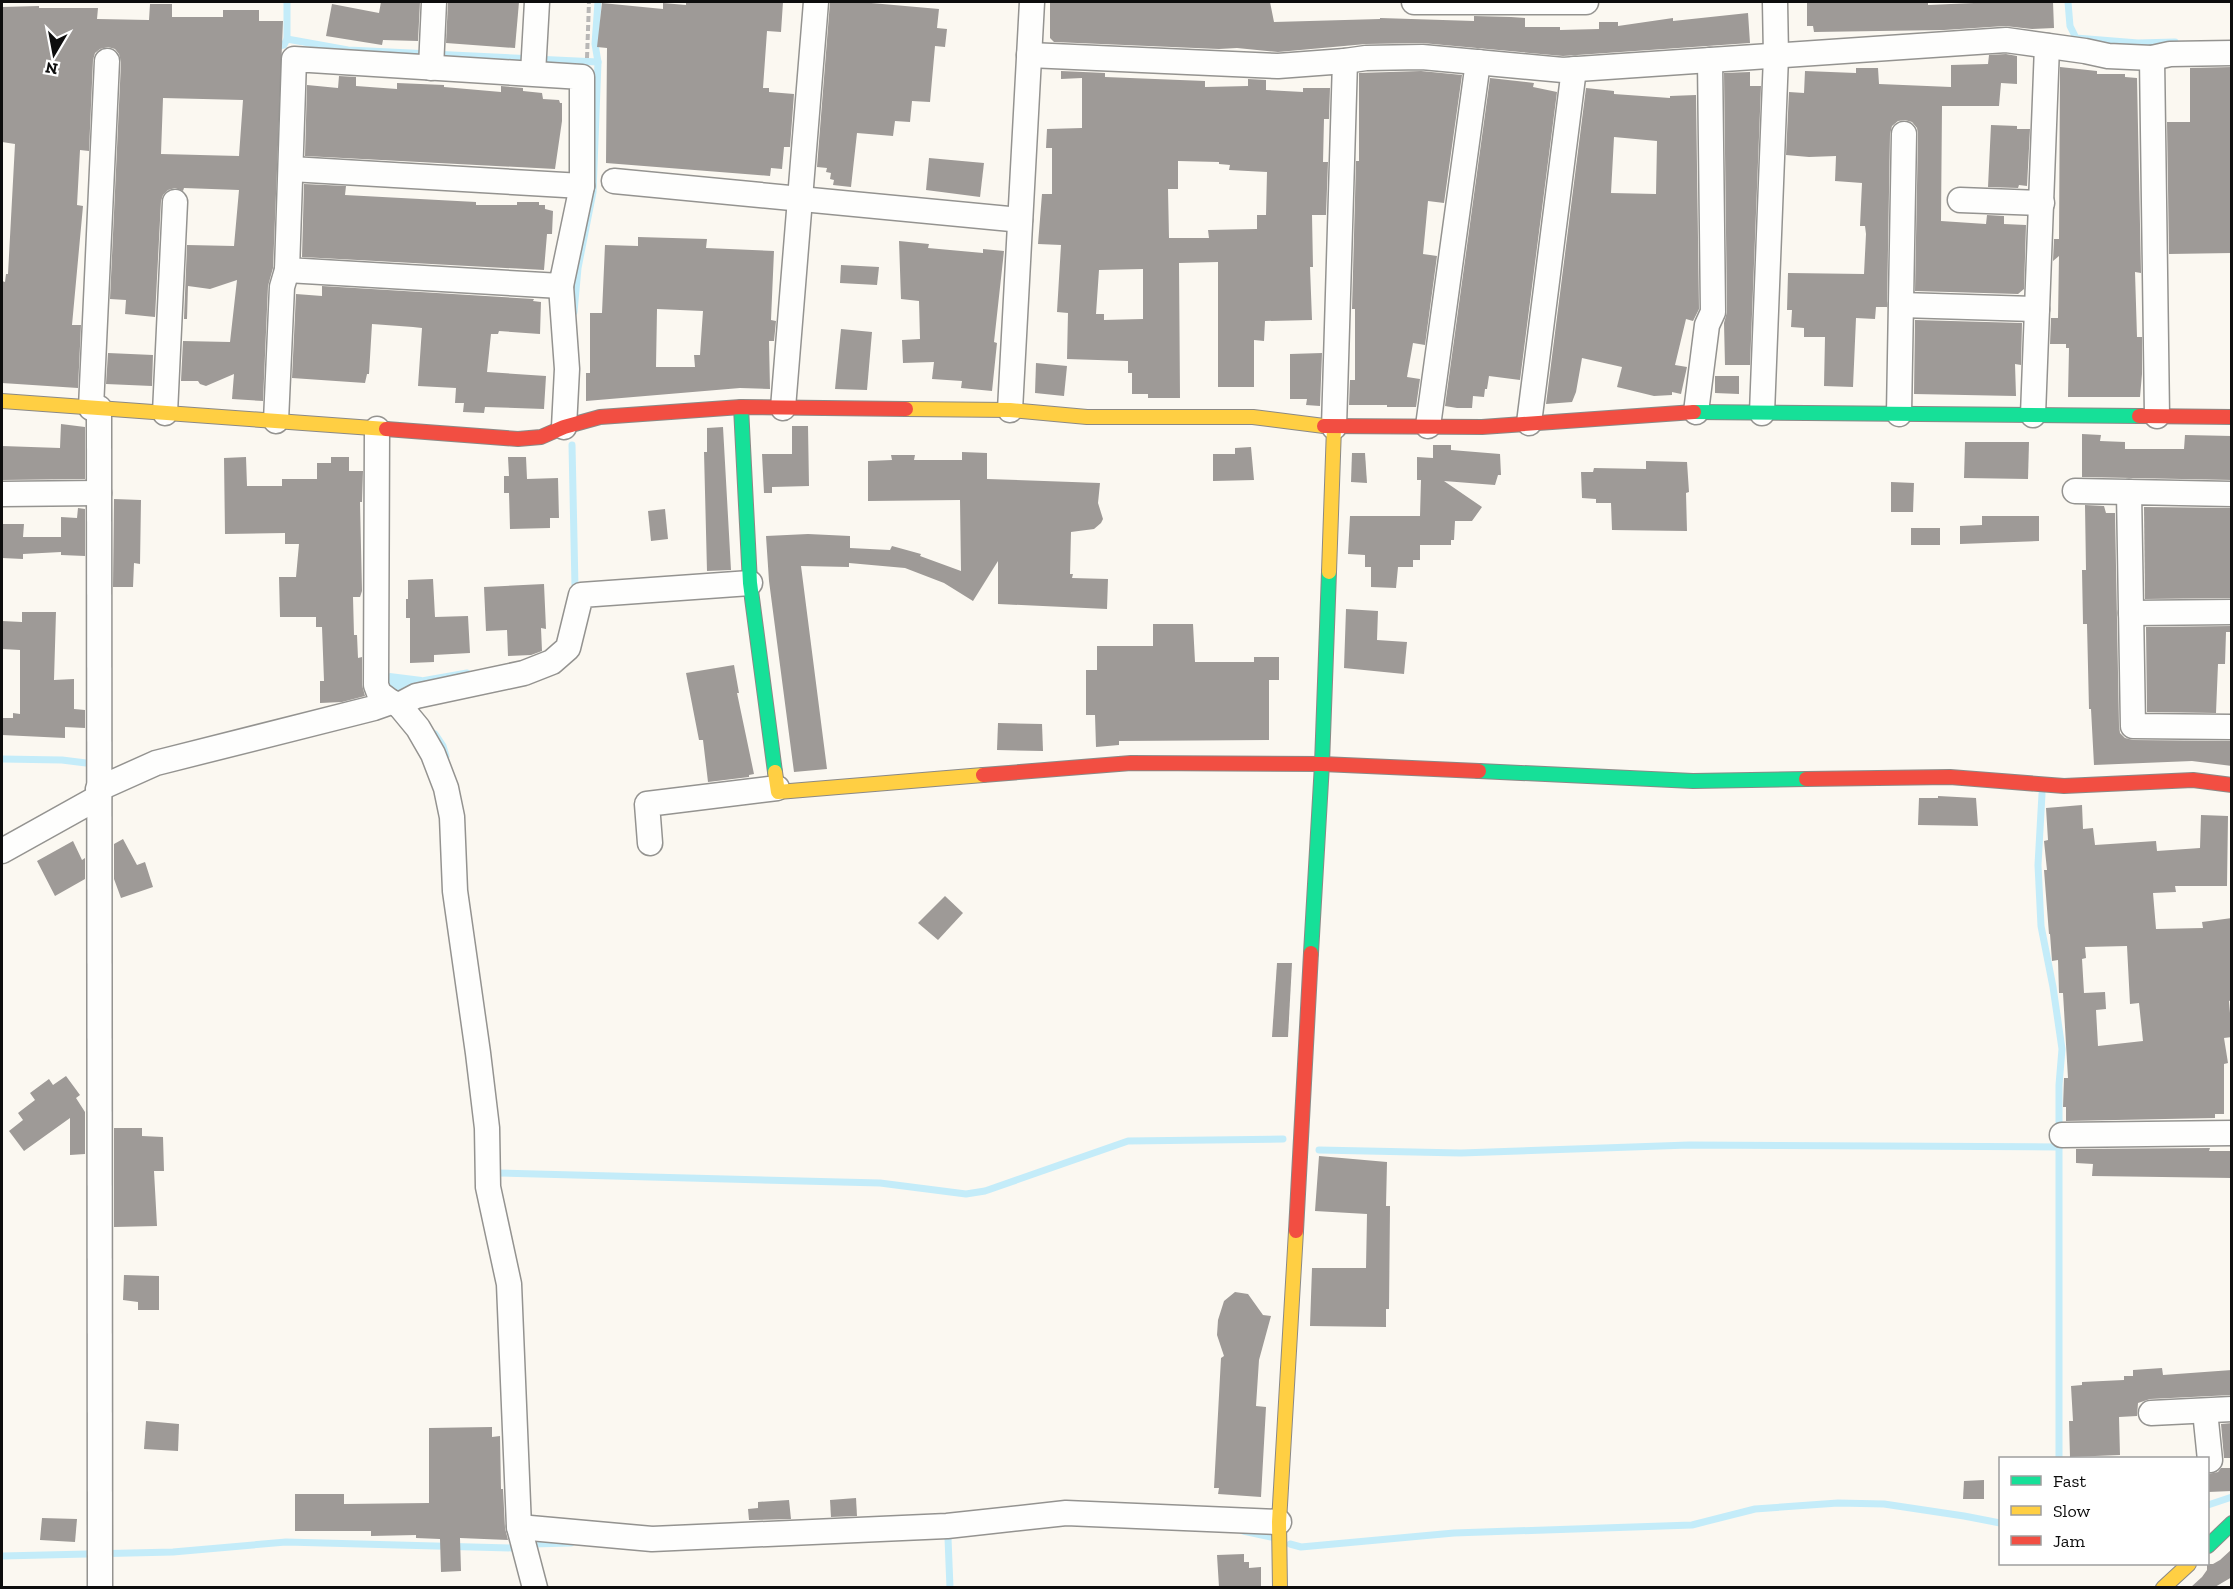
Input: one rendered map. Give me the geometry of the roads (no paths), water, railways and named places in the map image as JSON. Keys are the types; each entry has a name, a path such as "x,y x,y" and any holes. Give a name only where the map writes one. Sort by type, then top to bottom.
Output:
{"street":[{"path":"431,59 434,2"},
{"path":"534,64 537,2"},
{"path":"783,408 816,2"},
{"path":"1010,410 1032,2"},
{"path":"1414,2 1586,2"},
{"path":"1762,413 1776,56 1775,2"},
{"path":"1029,56 1278,66 1366,58 1422,57 1563,70 2006,40 2108,56 2152,58 2170,54 2232,53"},
{"path":"2033,415 2047,46"},
{"path":"2152,58 2157,416"},
{"path":"276,422 282,287 287,270 294,59 431,59 534,64 582,77 582,186 561,286 567,369 564,427"},
{"path":"1696,412 1707,325 1713,312 1710,60"},
{"path":"100,1587 99,493 95,408 107,61"},
{"path":"1280,1587 1279,1526 1322,764 1345,61"},
{"path":"1428,426 1478,62"},
{"path":"1529,423 1574,69"},
{"path":"1899,414 1904,134"},
{"path":"291,169 582,186"},
{"path":"614,181 1020,220"},
{"path":"1960,200 2042,203"},
{"path":"165,413 175,202"},
{"path":"287,270 561,286"},
{"path":"1901,305 2037,309"},
{"path":"2,401 518,440 541,437 564,427 600,417 741,407 1010,410 1087,417 1253,417 1334,427 1361,425 1482,427 1696,412 2232,417"},
{"path":"741,407 750,583 778,792 1131,764 1322,764 1693,782 1950,777 2083,786 2122,782 2193,780 2232,785"},
{"path":"378,429 376,685 396,699 418,728 433,754 446,788 452,817 455,891 487,1128 488,1187 509,1284 525,1536 535,1587"},
{"path":"2074,491 2232,494"},
{"path":"2129,492 2133,726 2232,727"},
{"path":"2,494 99,493"},
{"path":"2,851 99,778 363,711 396,699 524,673 552,662 568,648 580,595 750,583"},
{"path":"2131,613 2232,612"},
{"path":"650,843 647,804 777,788"},
{"path":"2062,1135 2232,1133"},
{"path":"2151,1413 2232,1409"},
{"path":"2205,1411 2216,1460"},
{"path":"525,1536 652,1539 947,1526 1066,1513 1279,1526"},
{"path":"2209,1545 2232,1523"},
{"path":"2163,1587 2187,1565"}],"water":[{"path":"390,673 422,677 424,686 398,698 385,689 383,676"}],"waterway":[{"path":"273,47 284,45 287,39 287,2"},
{"path":"574,312 578,268 593,192 598,62 595,44 598,2"},
{"path":"2068,2 2070,26 2076,38 2138,43 2175,42"},
{"path":"287,39 348,50 598,62"},
{"path":"572,445 575,587 573,592"},
{"path":"416,682 467,673"},
{"path":"435,734 446,756"},
{"path":"2,759 62,760 94,764"},
{"path":"2042,794 2038,865 2041,926 2062,1049 2059,1085 2059,1457"},
{"path":"498,1173 880,1183 966,1194 985,1191 1128,1141 1283,1139"},
{"path":"1319,1150 1461,1153 1689,1145 2059,1147"},
{"path":"2209,1505 2232,1497"},
{"path":"1290,1544 1301,1547 1454,1533 1692,1525 1755,1509 1838,1503 1884,1504 1999,1523"},
{"path":"1243,1531 1271,1537"},
{"path":"948,1538 950,1588"},
{"path":"2,1556 173,1552 286,1542 514,1548 532,1544 571,1543"}]}
